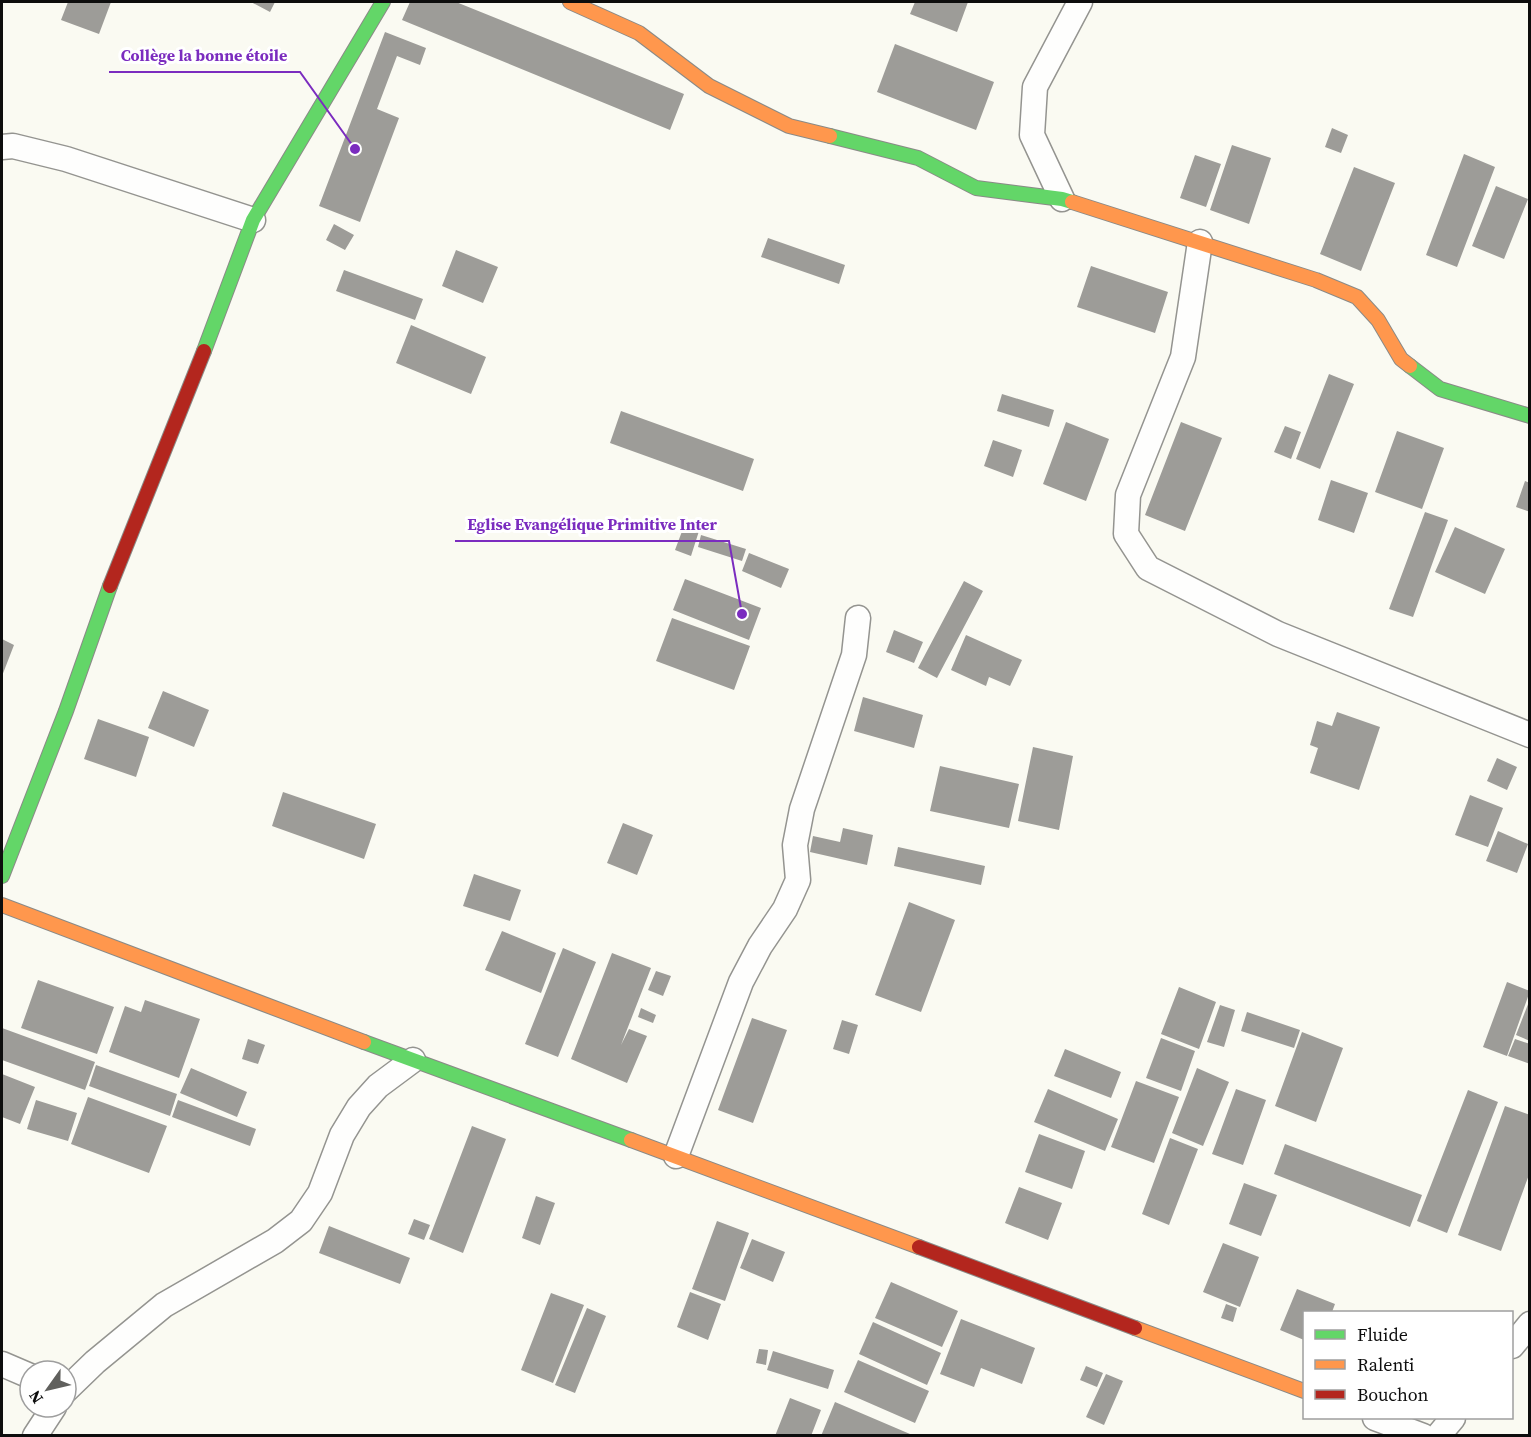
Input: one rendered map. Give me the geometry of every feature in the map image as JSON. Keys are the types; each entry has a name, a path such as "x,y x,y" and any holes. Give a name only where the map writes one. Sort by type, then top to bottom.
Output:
{"street":[{"path":"2,876 66,711 110,586 182,409 253,220 383,2"},
{"path":"570,2 639,33 709,86 789,126 918,158 976,188 1062,199 1316,280 1357,297 1378,320 1401,359 1440,389 1530,416"},
{"path":"1062,199 1032,135 1035,87 1080,2"},
{"path":"5,145 66,159 253,220"},
{"path":"1200,242 1183,357 1128,495 1126,534 1148,568 1278,634 1530,735"},
{"path":"676,1156 741,982 760,946 785,909 798,880 795,845 802,809 854,655 858,618"},
{"path":"2,905 412,1060 1303,1390"},
{"path":"78,1378 164,1305 275,1241 301,1221 320,1193 342,1135 359,1107 378,1086 412,1060"},
{"path":"1513,1345 1530,1324"},
{"path":"2,1364 18,1371"},
{"path":"35,1436 46,1419"},
{"path":"1378,1419 1423,1436"},
{"path":"1438,1436 1452,1419"}],"building":[{"path":"68,2 111,2 99,34 61,20"},
{"path":"251,2 275,2 270,12"},
{"path":"410,2 456,2 684,94 670,130 402,20"},
{"path":"915,2 968,2 957,32 910,14"},
{"path":"385,32 426,48 420,65 397,56 377,109 399,118 360,222 319,206"},
{"path":"895,44 994,82 976,130 877,92"},
{"path":"1332,128 1348,135 1341,153 1325,147"},
{"path":"1232,145 1271,158 1249,224 1210,210"},
{"path":"1464,154 1495,167 1457,267 1426,255"},
{"path":"1195,155 1221,164 1206,207 1180,198"},
{"path":"1354,167 1395,183 1361,271 1320,254"},
{"path":"1496,186 1528,199 1504,259 1472,246"},
{"path":"334,224 354,235 345,250 326,240"},
{"path":"768,238 845,265 839,284 761,257"},
{"path":"456,250 498,267 483,303 442,286"},
{"path":"1091,266 1168,292 1155,333 1077,307"},
{"path":"344,270 423,299 415,320 336,291"},
{"path":"411,325 486,357 471,394 396,363"},
{"path":"1329,374 1354,384 1320,469 1296,459"},
{"path":"1002,394 1054,410 1049,427 997,411"},
{"path":"621,411 754,459 743,491 610,443"},
{"path":"1066,422 1109,439 1086,501 1043,484"},
{"path":"1181,422 1222,438 1185,531 1145,515"},
{"path":"1285,426 1301,432 1291,459 1274,452"},
{"path":"1397,431 1444,448 1422,509 1375,492"},
{"path":"993,440 1022,450 1013,477 984,466"},
{"path":"1331,480 1368,493 1354,533 1318,520"},
{"path":"1525,481 1530,483 1530,512 1516,507"},
{"path":"1425,512 1448,520 1413,617 1389,609"},
{"path":"684,526 699,531 691,556 675,550"},
{"path":"1455,527 1505,549 1485,594 1435,572"},
{"path":"701,535 746,549 742,561 698,547"},
{"path":"749,553 789,569 781,588 742,571"},
{"path":"685,579 761,608 749,640 673,610"},
{"path":"964,581 983,591 937,678 918,668"},
{"path":"672,618 750,646 734,690 656,661"},
{"path":"894,630 923,642 914,663 886,652"},
{"path":"966,635 1022,660 1010,686 989,677 986,686 951,670"},
{"path":"2,639 14,645 2,676"},
{"path":"163,691 209,710 194,747 148,728"},
{"path":"863,697 923,715 914,748 854,731"},
{"path":"1337,712 1380,727 1359,790 1310,773 1318,748 1310,745 1317,721 1332,726"},
{"path":"98,719 149,737 136,777 84,759"},
{"path":"1033,747 1073,756 1059,830 1018,821"},
{"path":"1497,758 1517,767 1507,790 1487,781"},
{"path":"940,766 1019,784 1009,828 930,811"},
{"path":"283,792 376,824 364,859 272,826"},
{"path":"1470,795 1503,808 1488,847 1455,835"},
{"path":"623,823 653,835 637,875 607,863"},
{"path":"843,828 873,835 867,865 810,852 813,836 840,842"},
{"path":"1498,831 1528,844 1517,873 1486,861"},
{"path":"898,847 985,866 981,885 894,866"},
{"path":"474,874 521,890 510,921 463,906"},
{"path":"909,902 955,920 921,1012 875,995"},
{"path":"502,931 556,953 541,993 485,970"},
{"path":"563,948 596,962 558,1057 525,1044"},
{"path":"612,953 651,968 621,1045 629,1029 647,1036 627,1083 571,1059"},
{"path":"656,971 671,976 663,996 648,990"},
{"path":"38,980 114,1007 97,1054 21,1028"},
{"path":"1507,982 1530,991 1507,1056 1483,1047"},
{"path":"1179,987 1216,1002 1199,1049 1161,1034"},
{"path":"1530,999 1530,1041 1516,1035"},
{"path":"145,1000 200,1019 179,1078 109,1052 125,1006 141,1012"},
{"path":"1220,1005 1235,1010 1224,1047 1207,1042"},
{"path":"641,1008 656,1015 653,1023 638,1017"},
{"path":"1247,1012 1300,1030 1294,1048 1241,1031"},
{"path":"752,1018 787,1030 753,1123 718,1110"},
{"path":"842,1020 858,1025 849,1054 833,1049"},
{"path":"2,1028 95,1062 85,1090 2,1060"},
{"path":"1302,1032 1343,1048 1316,1122 1275,1106"},
{"path":"1161,1038 1195,1051 1181,1091 1146,1078"},
{"path":"248,1039 265,1045 258,1064 242,1059"},
{"path":"1515,1039 1530,1044 1530,1064 1508,1056"},
{"path":"1065,1049 1121,1072 1111,1098 1054,1076"},
{"path":"96,1065 177,1094 170,1116 89,1086"},
{"path":"191,1068 247,1092 237,1117 180,1093"},
{"path":"1197,1068 1229,1082 1203,1146 1172,1133"},
{"path":"2,1074 35,1087 20,1124 2,1117"},
{"path":"1136,1081 1179,1097 1154,1163 1111,1147"},
{"path":"1048,1089 1118,1119 1105,1151 1034,1122"},
{"path":"1236,1089 1266,1100 1243,1165 1212,1154"},
{"path":"1468,1090 1498,1102 1447,1233 1417,1221"},
{"path":"88,1097 167,1126 149,1173 71,1144"},
{"path":"36,1100 77,1113 68,1141 27,1129"},
{"path":"178,1100 256,1129 250,1146 172,1117"},
{"path":"1505,1106 1530,1115 1530,1172 1501,1251 1458,1235"},
{"path":"472,1126 506,1139 463,1253 429,1239"},
{"path":"1039,1134 1085,1151 1072,1189 1025,1172"},
{"path":"1170,1138 1198,1149 1169,1225 1142,1214"},
{"path":"1285,1144 1422,1195 1410,1227 1274,1174"},
{"path":"1244,1183 1277,1195 1261,1236 1229,1224"},
{"path":"1019,1187 1062,1203 1048,1240 1005,1223"},
{"path":"536,1196 555,1203 540,1245 522,1238"},
{"path":"414,1219 430,1225 424,1240 408,1234"},
{"path":"717,1221 749,1233 725,1301 692,1289"},
{"path":"329,1226 410,1258 400,1284 319,1253"},
{"path":"752,1239 785,1252 773,1282 740,1268"},
{"path":"1223,1243 1259,1257 1240,1307 1203,1292"},
{"path":"891,1282 958,1311 942,1347 875,1318"},
{"path":"1297,1289 1335,1304 1332,1311 1303,1311 1303,1340 1280,1330"},
{"path":"690,1292 721,1304 708,1340 677,1327"},
{"path":"551,1293 584,1305 553,1383 521,1370"},
{"path":"1226,1304 1237,1308 1233,1322 1221,1318"},
{"path":"587,1308 606,1316 575,1393 555,1385"},
{"path":"961,1319 1035,1348 1022,1384 981,1368 974,1387 940,1374"},
{"path":"873,1322 941,1353 927,1385 859,1354"},
{"path":"759,1349 768,1350 766,1365 756,1363"},
{"path":"773,1351 834,1370 828,1389 767,1370"},
{"path":"858,1360 929,1391 915,1423 844,1392"},
{"path":"1086,1366 1103,1373 1097,1387 1080,1380"},
{"path":"1106,1374 1123,1381 1104,1425 1086,1417"},
{"path":"790,1398 821,1410 811,1436 775,1436"},
{"path":"835,1402 910,1434 909,1436 821,1436"}],"traffic: fast":[{"path":"204,351 253,220 383,2"},
{"path":"830,136 918,158 976,188 1072,202"},
{"path":"1410,366 1440,389 1530,416"},
{"path":"2,876 66,711 110,586"},
{"path":"364,1042 631,1140"}],"traffic: slow":[{"path":"570,2 639,33 709,86 789,126 830,136"},
{"path":"1072,202 1316,280 1357,297 1378,320 1401,359 1410,366"},
{"path":"2,905 364,1042"},
{"path":"631,1140 919,1247"},
{"path":"1135,1328 1303,1391"}],"traffic: jam":[{"path":"110,586 204,351"},
{"path":"919,1247 1135,1328"}],"place":[{"name":"Collège la bonne étoile","path":"355,149"},
{"name":"Eglise Evangélique Primitive Inter","path":"742,614"}]}
